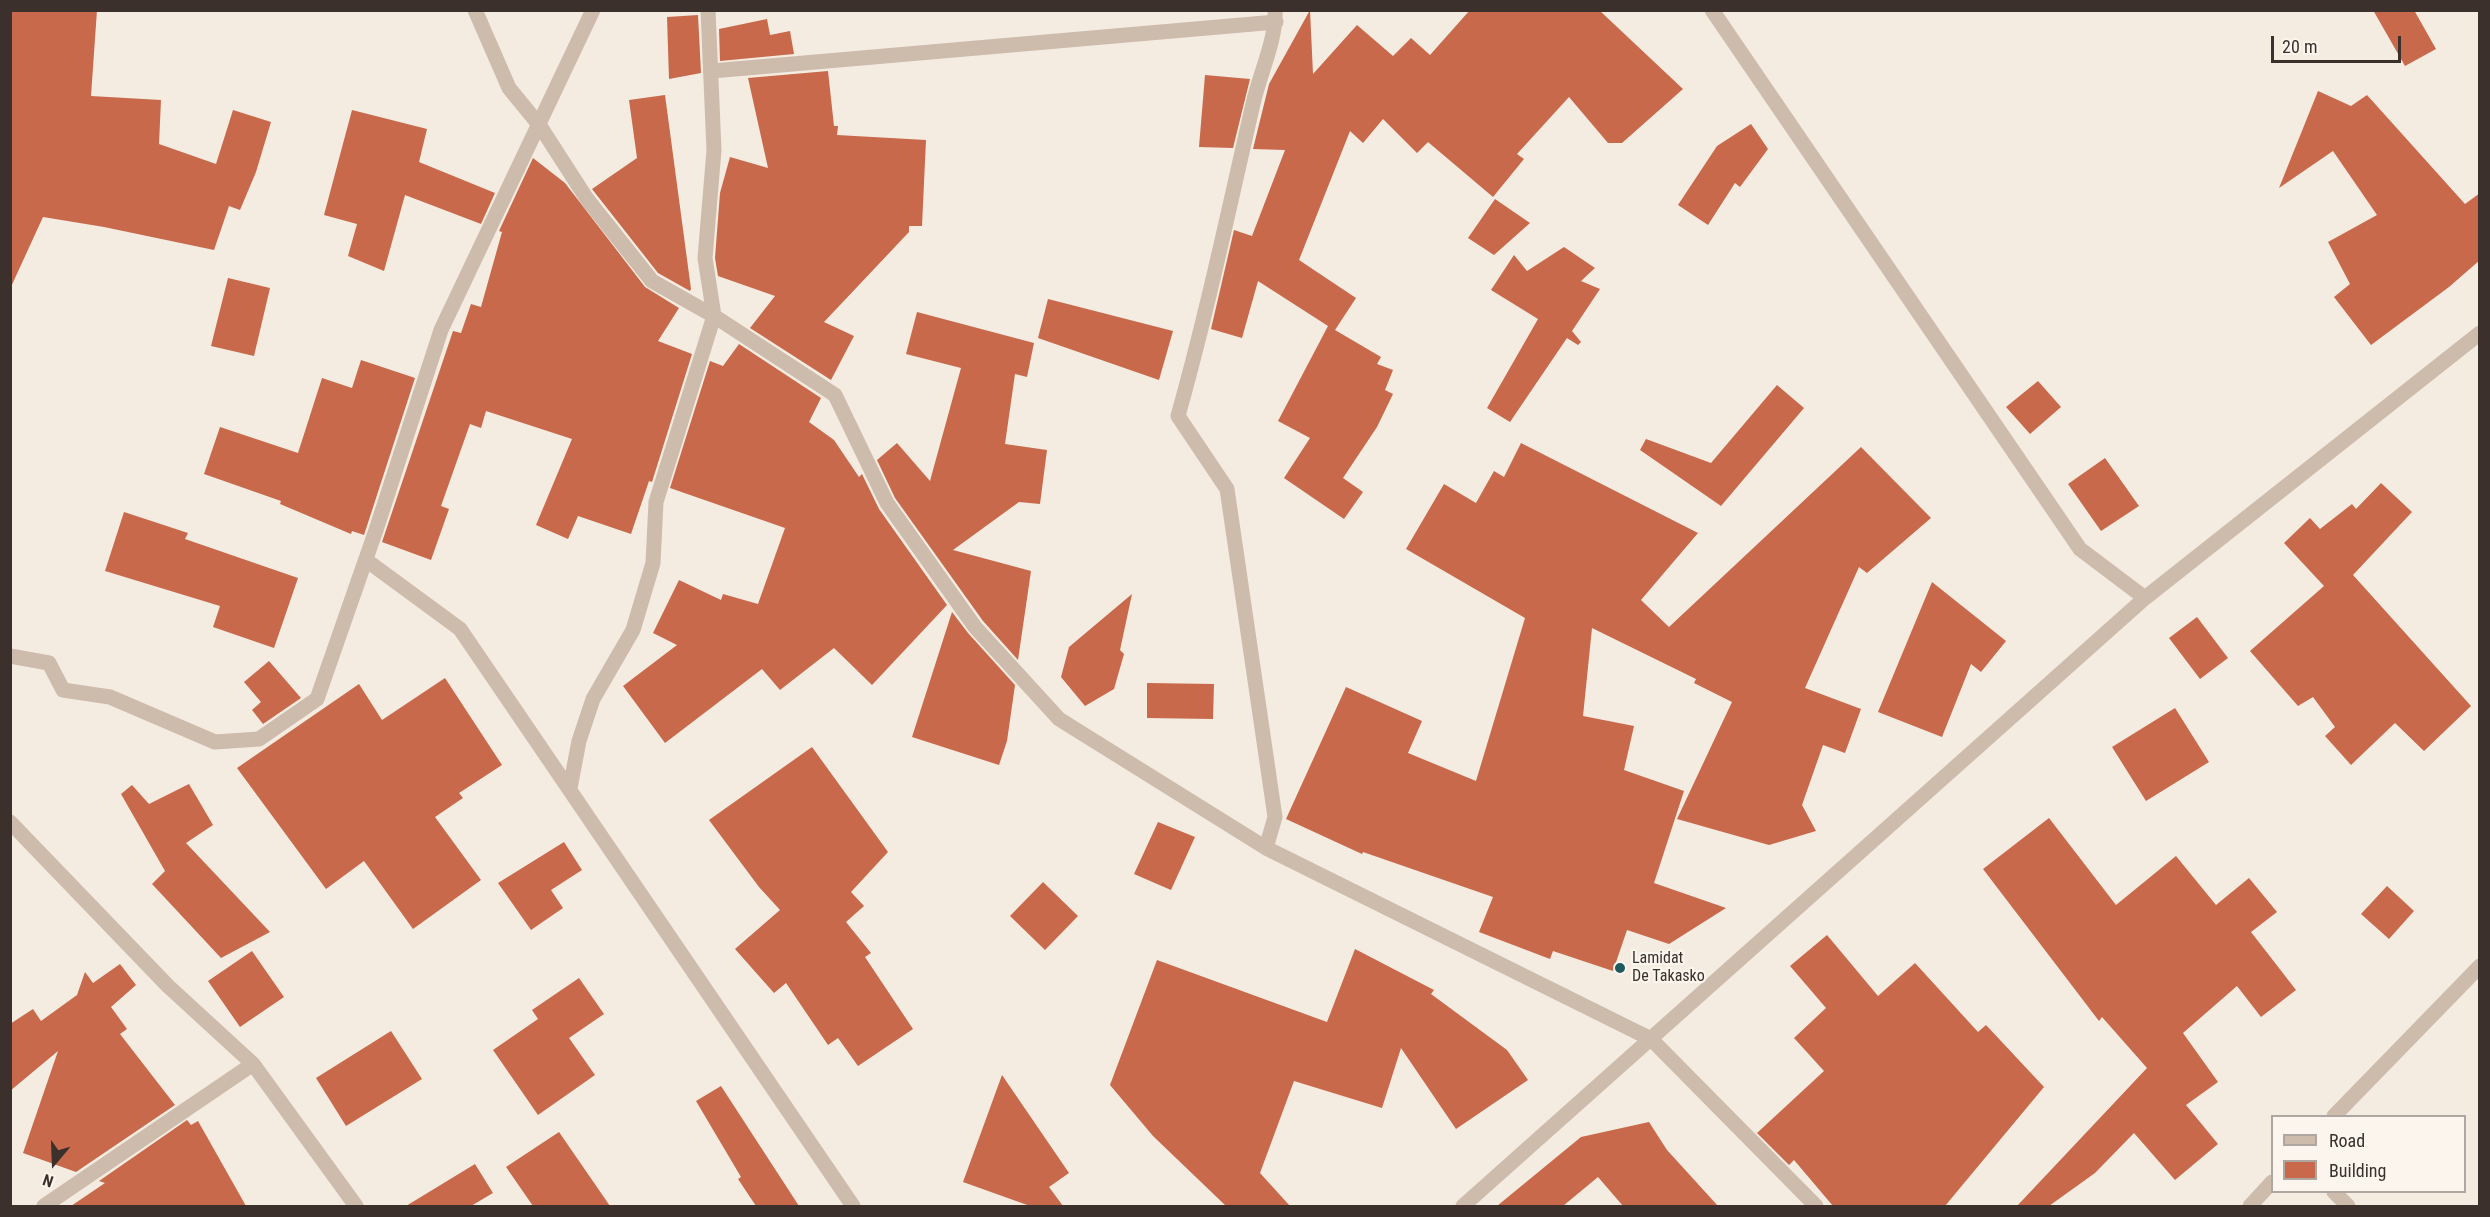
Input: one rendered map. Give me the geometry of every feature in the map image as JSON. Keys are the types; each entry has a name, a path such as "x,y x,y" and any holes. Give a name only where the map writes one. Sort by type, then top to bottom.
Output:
{"street":[{"path":"475,10 509,88 540,126 587,199 652,281 714,316 835,395 887,503 975,627 1059,719 1266,848 1651,1039 1816,1206"},
{"path":"10,656 49,663 63,690 110,697 215,742 259,739 317,699 366,560 441,330 491,222 540,126 593,10"},
{"path":"570,788 579,741 593,699 633,630 653,562 657,502 714,316 705,258 714,150 708,10"},
{"path":"1713,10 2080,549 2145,598"},
{"path":"712,71 1276,16 1260,74 1202,330 1178,416 1227,489 1275,817 1266,848"},
{"path":"1463,1206 2145,598 2480,333"},
{"path":"366,560 460,629 853,1206"},
{"path":"10,822 168,986 253,1064 356,1206"},
{"path":"2335,1115 2480,966"},
{"path":"44,1206 253,1064"},
{"path":"2250,1206 2271,1183"},
{"path":"2336,1193 2348,1206"}],"building":[{"path":"10,10 97,10 91,96 161,100 159,144 216,164 233,110 271,122 256,172 240,210 229,206 214,250 43,217 10,289"},
{"path":"1310,10 1313,74 1357,25 1393,56 1411,38 1430,55 1470,10 1599,10 1683,89 1622,143 1608,143 1569,97 1517,154 1524,159 1493,197 1428,142 1417,153 1383,119 1363,143 1350,131 1299,260 1356,298 1335,330 1381,357 1377,364 1393,370 1385,390 1393,394 1377,427 1343,478 1363,492 1344,519 1284,478 1310,438 1278,421 1328,326 1258,281 1242,338 1211,329 1234,230 1252,236 1285,150 1253,149 1269,84"},
{"path":"2373,10 2414,10 2436,49 2405,66"},
{"path":"698,15 701,73 669,79 667,17"},
{"path":"767,19 770,35 790,31 794,54 720,61 719,29"},
{"path":"828,71 834,126 838,126 837,135 926,140 922,226 909,226 909,232 824,322 854,336 831,380 750,328 775,296 718,276 715,258 720,193 730,157 768,168 748,78"},
{"path":"1205,75 1250,79 1233,148 1199,147"},
{"path":"2318,91 2351,106 2367,95 2465,204 2480,193 2480,260 2449,287 2371,345 2334,297 2350,284 2328,242 2377,215 2333,151 2279,188"},
{"path":"665,95 690,291 658,273 592,189 637,158 629,100"},
{"path":"352,110 427,129 419,162 495,193 481,224 405,195 384,271 348,256 357,224 324,215"},
{"path":"1751,124 1768,149 1740,187 1735,183 1708,225 1678,205 1717,146"},
{"path":"533,158 565,183 645,287 679,308 658,341 692,354 652,482 649,481 631,534 578,516 568,539 536,525 572,439 486,411 481,428 470,424 441,506 449,509 431,560 382,542 453,331 461,333 471,304 481,307 502,232 499,231"},
{"path":"1495,199 1530,223 1494,255 1468,238"},
{"path":"1564,247 1595,268 1581,281 1600,289 1572,331 1581,342 1578,345 1567,338 1510,422 1487,408 1538,319 1491,290 1514,255 1527,271"},
{"path":"228,278 270,288 254,356 211,346"},
{"path":"1048,299 1173,331 1159,380 1038,338"},
{"path":"917,312 1034,343 1027,377 1015,374 1005,444 1047,450 1040,504 1019,502 953,550 1031,571 1018,660 983,621 895,498 877,460 897,443 930,481 961,368 906,354"},
{"path":"739,344 821,398 809,422 834,440 859,477 862,474 879,509 947,605 872,685 834,648 780,690 762,669 665,743 623,686 677,645 653,633 679,580 721,600 723,594 758,604 785,528 670,488 710,361 723,366"},
{"path":"361,360 415,378 364,535 352,531 351,534 280,504 281,501 204,474 220,427 298,453 322,378 352,388"},
{"path":"2038,381 2061,407 2030,434 2006,407"},
{"path":"1777,385 1804,408 1721,506 1640,450 1646,439 1711,463"},
{"path":"1521,443 1698,533 1641,600 1669,627 1861,447 1931,518 1867,573 1859,567 1805,688 1861,709 1845,753 1823,745 1802,805 1816,831 1769,845 1677,819 1732,702 1694,683 1696,679 1592,628 1583,716 1634,726 1624,770 1684,791 1654,883 1726,908 1669,944 1627,930 1613,971 1553,951 1550,959 1479,932 1493,897 1363,852 1362,854 1286,819 1346,687 1422,721 1408,753 1476,781 1525,618 1406,549 1444,484 1476,503 1494,471 1504,477"},
{"path":"2105,458 2139,506 2101,531 2068,484"},
{"path":"2381,483 2412,512 2353,575 2471,706 2424,751 2395,723 2351,765 2325,736 2335,727 2313,697 2298,706 2250,651 2324,586 2284,543 2310,518 2320,529 2352,504 2356,509"},
{"path":"124,512 188,533 185,539 298,578 274,648 213,627 220,606 105,571"},
{"path":"1932,582 2006,641 1981,672 1971,664 1942,737 1878,712"},
{"path":"1132,594 1120,650 1124,654 1114,689 1085,706 1061,677 1069,647"},
{"path":"952,612 1015,685 1007,741 999,765 912,737"},
{"path":"2197,617 2228,658 2200,679 2169,638"},
{"path":"269,661 301,698 263,724 252,710 261,702 244,682"},
{"path":"445,678 502,765 459,793 463,798 435,817 481,880 413,929 364,861 326,889 237,768 359,684 382,720"},
{"path":"1147,683 1214,684 1213,719 1147,718"},
{"path":"2175,708 2209,762 2146,801 2112,747"},
{"path":"812,747 888,852 851,892 864,906 846,922 871,953 865,957 913,1029 858,1066 838,1038 828,1045 786,983 774,993 735,949 780,910 759,887 709,820"},
{"path":"189,784 213,825 186,843 270,932 221,958 152,884 165,871 121,794 132,785 149,804"},
{"path":"2049,818 2116,905 2176,856 2216,905 2249,878 2277,912 2251,932 2296,990 2261,1017 2237,986 2183,1033 2218,1082 2186,1105 2218,1144 2175,1180 2134,1133 2095,1173 2049,1206 2017,1206 2147,1068 2102,1017 2099,1021 1983,869"},
{"path":"1158,822 1195,837 1171,890 1134,874"},
{"path":"564,842 582,870 551,890 563,908 531,930 498,883"},
{"path":"1043,882 1078,916 1045,950 1010,916"},
{"path":"2387,886 2414,911 2389,939 2361,914"},
{"path":"1827,935 1878,996 1915,963 1978,1032 1986,1025 2044,1087 1945,1206 1833,1206 1794,1160 1789,1165 1757,1133 1824,1071 1794,1038 1826,1008 1790,966"},
{"path":"1355,949 1434,990 1431,994 1507,1050 1528,1080 1456,1129 1401,1048 1382,1108 1294,1081 1260,1173 1290,1206 1226,1206 1153,1136 1110,1085 1157,960 1327,1022"},
{"path":"252,951 284,997 240,1027 208,981"},
{"path":"120,964 136,985 111,1007 127,1029 120,1034 175,1105 76,1172 23,1153 58,1051 10,1091 10,1024 33,1009 41,1021 77,995 85,972 93,983"},
{"path":"579,978 604,1014 569,1038 595,1075 538,1115 493,1050 538,1019 532,1010"},
{"path":"391,1031 422,1079 346,1126 316,1078"},
{"path":"1002,1075 1069,1173 1049,1187 1063,1206 1030,1206 963,1182"},
{"path":"721,1086 799,1206 756,1206 738,1179 741,1177 696,1101"},
{"path":"187,1120 191,1125 198,1121 246,1206 71,1206 105,1183 99,1181"},
{"path":"1649,1122 1667,1150 1718,1206 1623,1206 1598,1177 1563,1206 1497,1206 1581,1137"},
{"path":"559,1132 610,1206 533,1206 506,1167"},
{"path":"475,1164 493,1193 471,1206 406,1206"}],"place":[{"name":"Lamidat De Takasko","path":"1620,968"}]}
